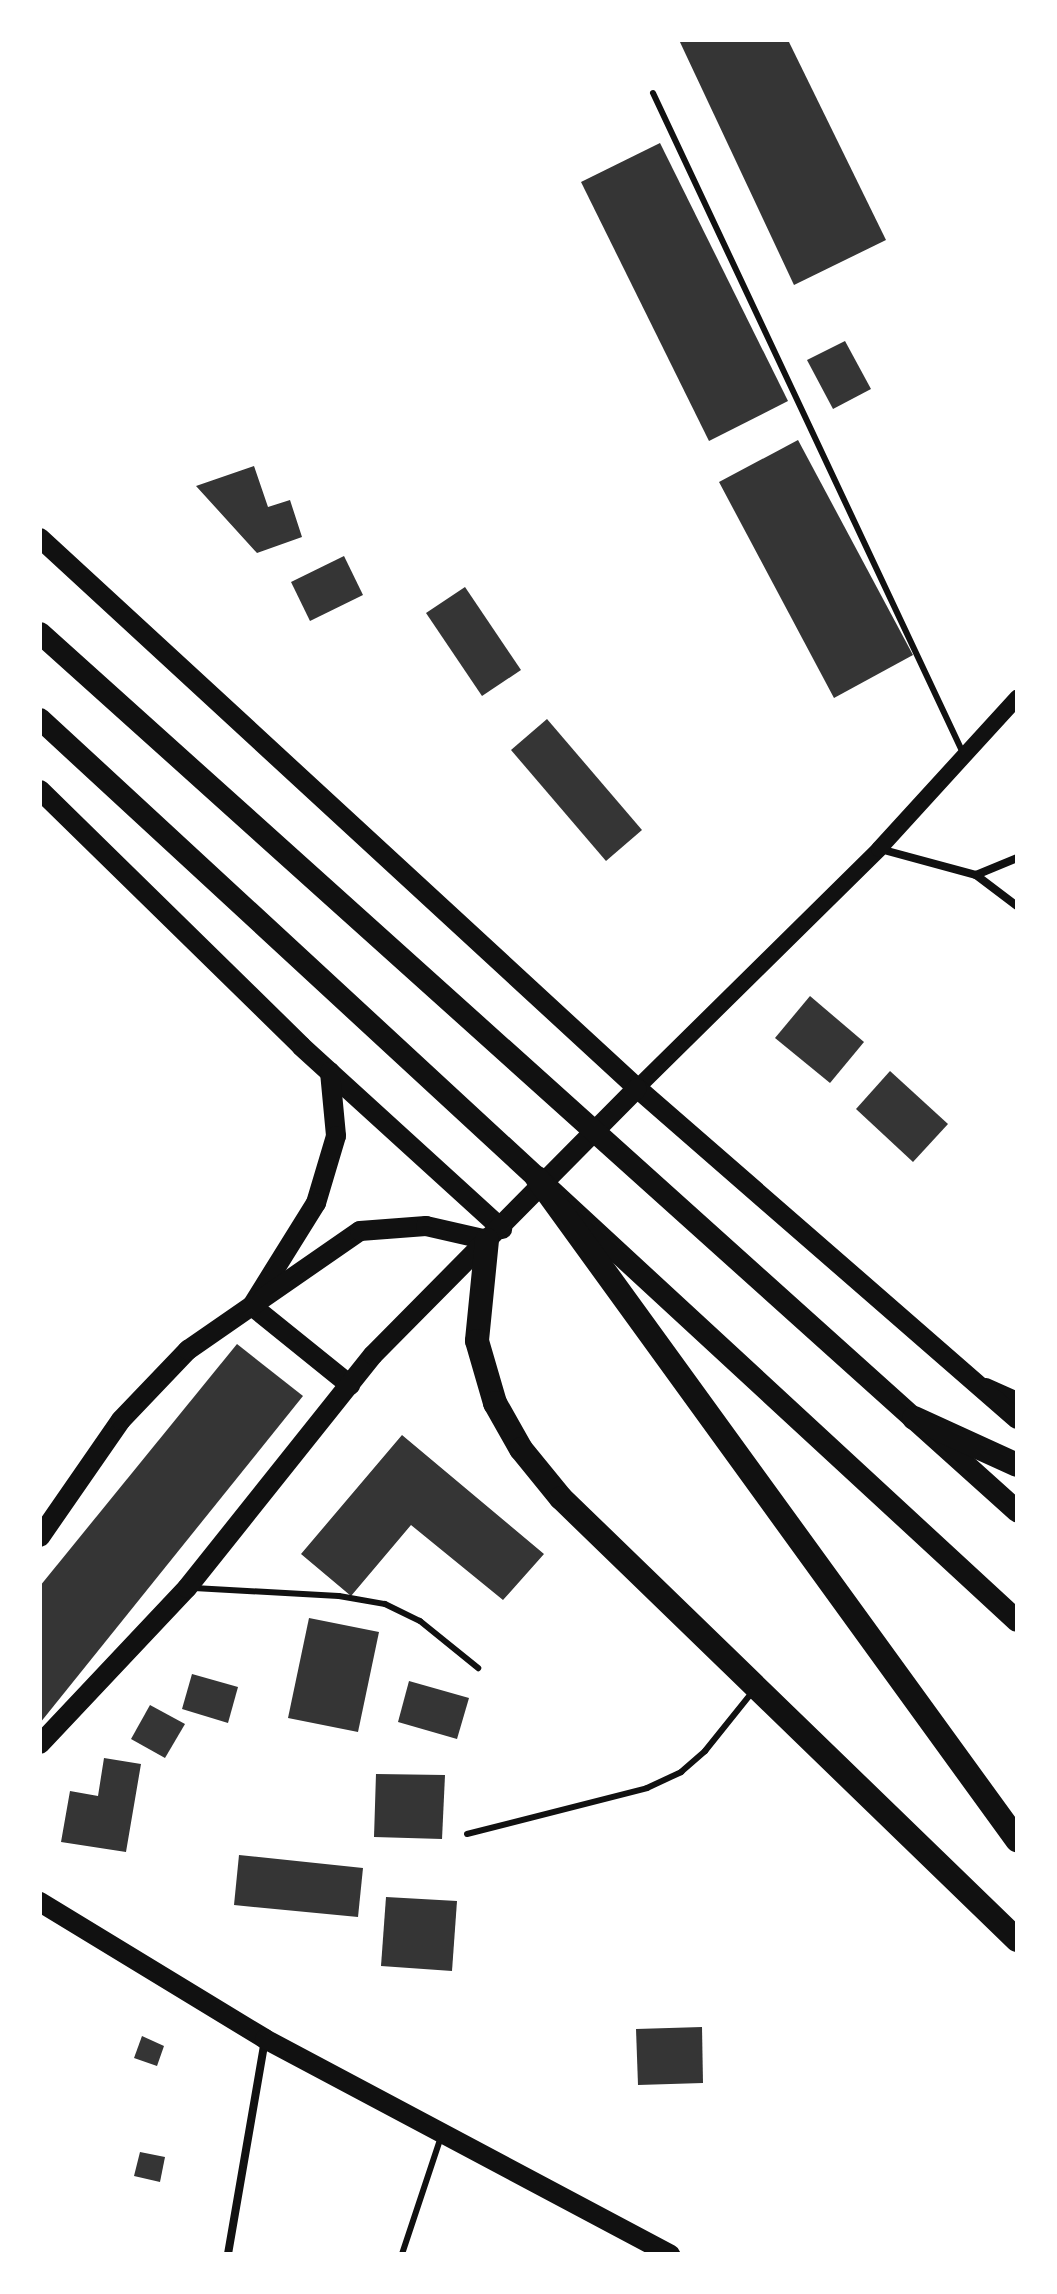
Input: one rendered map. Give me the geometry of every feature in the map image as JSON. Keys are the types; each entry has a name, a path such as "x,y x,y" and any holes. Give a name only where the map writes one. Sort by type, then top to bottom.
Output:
{"highway":[{"path":"40,633 1017,1511"},
{"path":"40,719 1017,1621"},
{"path":"537,1178 1017,1840"},
{"path":"494,1234 477,1341 495,1403 521,1449 561,1498 758,1685 1017,1940"},
{"path":"914,1418 1017,1465"}],"main road":[{"path":"40,538 637,1088 1017,1419"},
{"path":"40,1744 187,1588 373,1355 879,849 1017,698"},
{"path":"40,790 494,1234"},
{"path":"252,1306 316,1203 336,1136 330,1072"},
{"path":"40,1537 121,1420 188,1350 360,1231 426,1226 494,1234"},
{"path":"252,1306 350,1385"},
{"path":"40,1902 265,2039 670,2254"}],"street":[{"path":"879,849 976,875 1017,906"},
{"path":"976,875 1017,858"},
{"path":"971,1379 1017,1399"},
{"path":"228,2254 265,2039"}],"lane":[{"path":"653,93 964,755"},
{"path":"187,1588 339,1596 385,1604 420,1621 478,1668"},
{"path":"467,1834 647,1788 681,1772 705,1751 758,1685"},
{"path":"402,2254 442,2134"}],"building":[{"path":"679,40 788,40 886,240 794,285"},
{"path":"660,143 788,401 709,441 581,182"},
{"path":"845,341 871,389 833,409 807,360"},
{"path":"798,440 913,655 834,698 719,482"},
{"path":"254,466 268,507 290,500 302,537 257,553 196,486"},
{"path":"344,556 363,595 310,621 291,582"},
{"path":"465,587 521,670 482,696 426,613"},
{"path":"547,719 642,830 606,861 511,750"},
{"path":"810,996 864,1042 830,1083 775,1038"},
{"path":"890,1071 948,1124 913,1162 856,1109"},
{"path":"237,1344 303,1396 40,1723 40,1586"},
{"path":"402,1435 544,1554 503,1600 411,1525 351,1596 301,1554"},
{"path":"309,1618 379,1632 358,1732 288,1718"},
{"path":"192,1674 238,1687 228,1723 182,1709"},
{"path":"409,1681 469,1698 457,1739 398,1722"},
{"path":"150,1705 185,1724 165,1758 131,1739"},
{"path":"104,1758 141,1764 126,1852 61,1842 70,1791 98,1796"},
{"path":"376,1774 445,1775 442,1839 374,1837"},
{"path":"239,1855 363,1868 358,1917 234,1905"},
{"path":"386,1897 457,1901 452,1971 381,1966"},
{"path":"702,2027 703,2083 638,2085 636,2029"},
{"path":"142,2036 164,2046 157,2066 134,2058"},
{"path":"140,2152 165,2157 160,2182 134,2176"}]}
